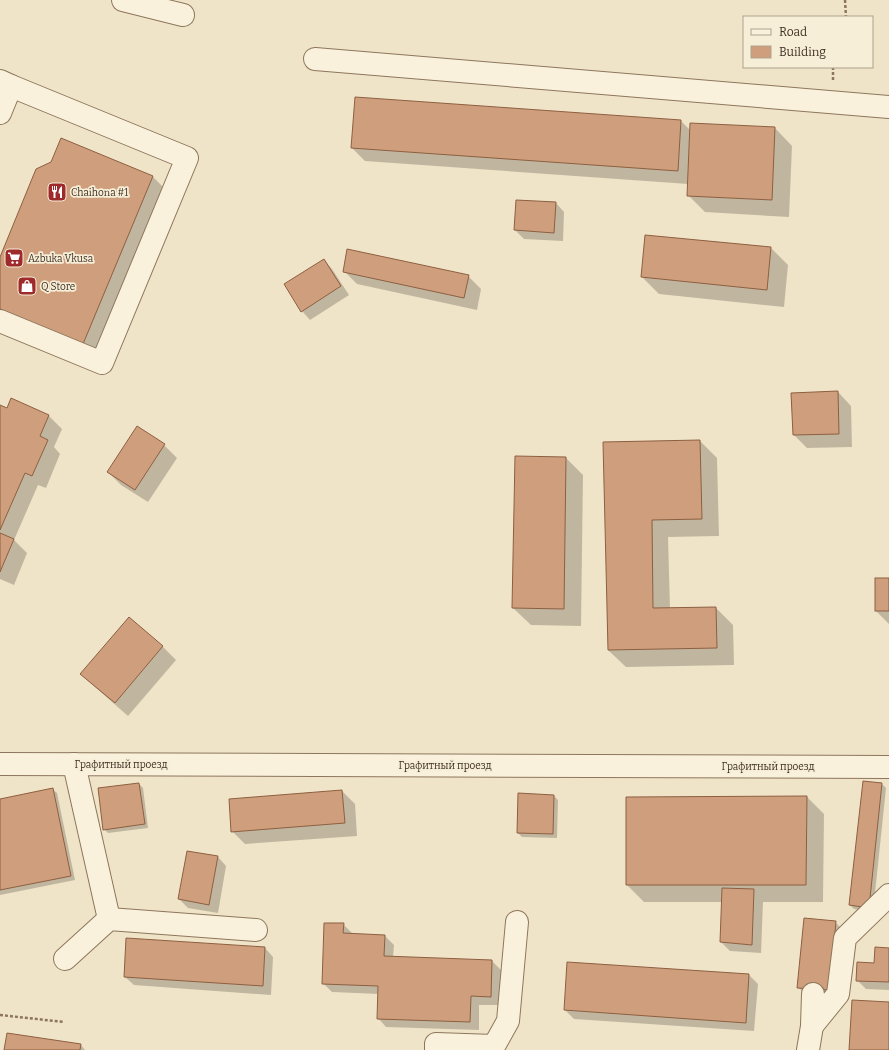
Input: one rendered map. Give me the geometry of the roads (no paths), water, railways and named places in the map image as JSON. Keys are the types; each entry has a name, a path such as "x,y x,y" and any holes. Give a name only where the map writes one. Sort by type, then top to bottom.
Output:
{"street":[{"path":"123,0 183,15"},
{"path":"315,59 889,107"},
{"path":"0,113 6,83 187,158 102,364 0,321"},
{"name":"Графитный проезд","path":"0,764 889,767"},
{"path":"74,764 109,919"},
{"path":"812,1026 838,994 845,938 889,895"},
{"path":"65,959 109,919 256,930"},
{"path":"436,1050 436,1044 494,1046 508,1022 517,922"},
{"path":"808,1050 812,1026 813,994"}],"place":[{"name":"Chaihona #1","path":"57,192"},
{"name":"Azbuka Vkusa","path":"14,258"},
{"name":"Q Store","path":"27,286"}]}
